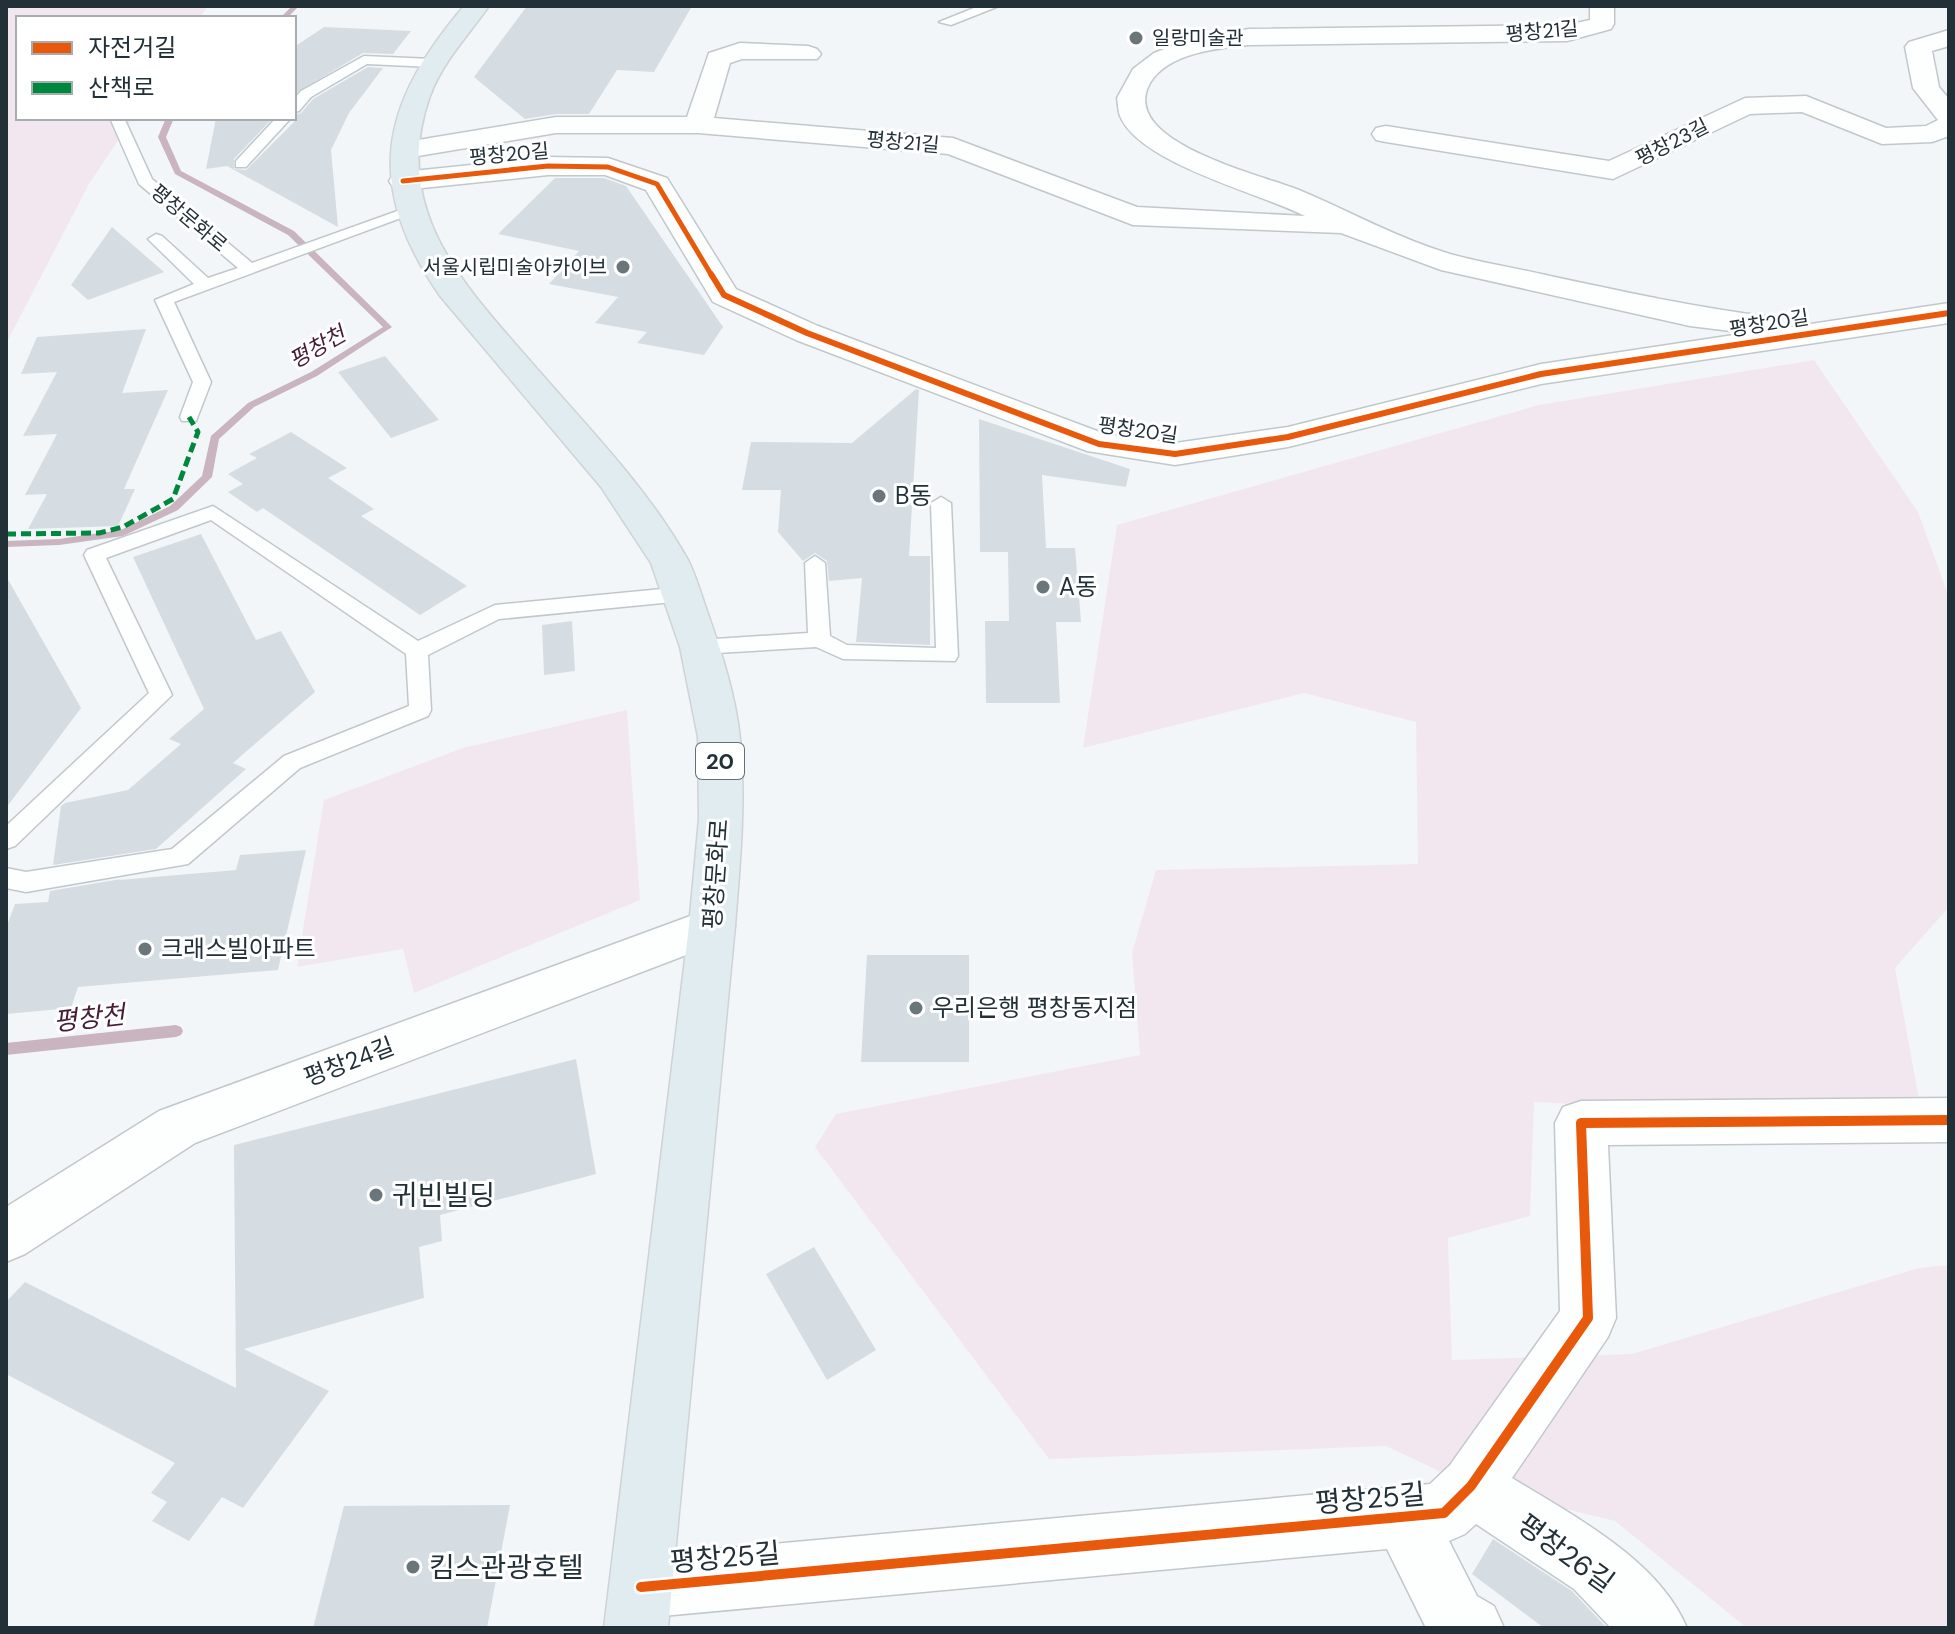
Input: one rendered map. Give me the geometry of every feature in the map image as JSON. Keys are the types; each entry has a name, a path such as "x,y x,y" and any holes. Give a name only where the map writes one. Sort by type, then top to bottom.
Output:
{"main road":[{"path":"406,181 410,111 432,63 477,6"},
{"name":"평창문화로","path":"406,181 435,266 451,289 614,480 670,562 700,647 719,737 721,819 712,926 638,1608"}],"street":[{"name":"평창21길","path":"1602,6 1602,24 1567,33 1212,40 1180,52 1143,73 1130,98 1134,117 1152,137 1187,159 1290,197 1352,227 1441,261 1690,316 1812,333"},
{"path":"1949,38 1918,47 1926,88 1949,116"},
{"path":"698,125 718,58 740,51 808,54"},
{"name":"평창23길","path":"1386,134 1613,170 1745,106 1806,104 1882,136 1932,134 1949,125"},
{"name":"평창21길","path":"406,181 556,125 698,125 953,146 1133,216 1352,227"},
{"name":"평창20길","path":"406,181 548,166 608,167 657,184 724,295 807,333 1099,444 1175,454 1288,437 1541,374 1812,333 1943,323"},
{"name":"평창24길","path":"6,1237 177,1127 712,926"},
{"name":"평창25길","path":"638,1608 1444,1513 1471,1486 1588,1318 1581,1123 1949,1120"},
{"name":"평창26길","path":"1471,1486 1596,1567 1655,1628"},
{"name":"평창25길","path":"1403,1517 1455,1618 1472,1628"}],"lane":[{"path":"946,22 992,6"},
{"path":"296,106 306,94 364,60 432,63"},
{"name":"평창문화로","path":"118,120 145,181 250,269"},
{"path":"241,164 282,120"},
{"name":"평창문화로","path":"189,417 202,382 164,300 250,269 406,181"},
{"path":"156,239 205,285"},
{"path":"700,647 819,640 843,652 947,656 941,503"},
{"path":"6,840 161,695 94,555 213,512 417,651"},
{"path":"815,563 819,640"},
{"path":"417,651 495,612 683,594"},
{"path":"6,878 26,882 179,857 292,762 420,710 417,651"}],"shaded area":[{"path":"6,6 208,6 201,16 16,16 16,120 132,120 89,184 6,344"},
{"path":"1814,360 1918,512 1949,597 1949,907 1895,968 1923,1121 1534,1102 1530,1216 1448,1238 1452,1360 1632,1354 1919,1268 1949,1265 1949,1628 1747,1628 1615,1521 1471,1486 1386,1446 1049,1459 815,1147 836,1114 1140,1055 1132,953 1156,870 1418,864 1416,722 1304,693 1083,748 1117,525 1539,405"},
{"path":"627,710 640,900 414,993 403,949 297,967 324,800 463,748"}],"building":[{"path":"527,6 692,6 654,72 617,70 589,114 556,114 525,119 474,77"},
{"path":"324,27 411,31 393,54 363,53 296,93 296,46"},
{"path":"368,67 383,68 349,113 331,150 338,227 227,166 206,169 216,120 270,121 234,159 234,169 246,170 313,99"},
{"name":"서울시립미술아카이브","path":"555,178 604,178 626,186 723,327 704,355 637,343 647,332 595,323 618,297 549,284 579,251 498,234"},
{"path":"112,227 164,272 88,300 71,285"},
{"path":"146,329 122,393 168,390 124,489 135,489 118,526 28,529 47,494 25,495 57,434 23,436 57,372 21,374 37,337"},
{"path":"385,356 439,420 391,438 338,372"},
{"path":"916,389 919,390 909,556 930,556 930,645 856,642 862,578 829,581 827,561 815,553 803,561 778,532 781,490 742,490 751,442 852,443"},
{"name":"A동","path":"979,419 1130,469 1126,487 1042,475 1046,548 1075,548 1081,622 1056,622 1060,703 986,703 985,621 1009,621 1008,552 980,552"},
{"path":"291,432 347,468 328,478 374,509 361,516 467,586 420,615 263,508 257,512 228,492 243,484 228,474 257,458 249,454"},
{"path":"201,534 256,640 281,631 315,692 233,763 246,769 156,849 53,865 61,806 128,790 181,744 169,739 204,709 133,557"},
{"path":"6,576 81,708 6,808"},
{"path":"572,621 575,671 544,675 542,625"},
{"name":"크래스빌아파트","path":"306,850 278,970 78,987 71,1008 6,1014 6,928 15,904 48,902 50,891 121,879 236,870 240,855"},
{"name":"우리은행 평창동지점","path":"867,955 969,955 969,1062 861,1062"},
{"name":"귀빈빌딩","path":"576,1059 596,1174 440,1215 442,1241 419,1247 424,1298 244,1349 329,1391 243,1508 222,1497 189,1541 152,1521 167,1502 151,1493 175,1463 6,1374 6,1302 25,1282 236,1388 234,1145"},
{"path":"814,1247 876,1350 827,1380 766,1274"},
{"name":"킴스관광호텔","path":"510,1505 487,1628 313,1628 344,1506"},
{"path":"1493,1539 1572,1591 1607,1628 1544,1628 1472,1574"}],"waterway":[{"name":"평창천","path":"285,16 296,6"},
{"name":"평창천","path":"6,544 59,542 123,533 174,508 207,477 214,438 251,405 314,374 388,327 291,233 178,172 162,137 169,120"},
{"name":"평창천","path":"6,1049 176,1031"}],"marked path":[{"path":"6,534 99,533 123,527 173,499 198,432 189,417"}],"cycle path":[{"path":"403,181 548,166 608,167 657,184 724,295 807,333 1099,444 1175,454 1288,437 1541,374 1949,313"},
{"path":"641,1587 1444,1513 1471,1486 1588,1318 1581,1123 1949,1120"}],"place":[{"name":"일랑미술관","path":"1136,38"},
{"name":"서울시립미술아카이브","path":"623,267"},
{"name":"B동","path":"879,496"},
{"name":"A동","path":"1043,587"},
{"name":"크래스빌아파트","path":"145,949"},
{"name":"우리은행 평창동지점","path":"916,1008"},
{"name":"귀빈빌딩","path":"376,1195"},
{"name":"킴스관광호텔","path":"413,1567"}]}
